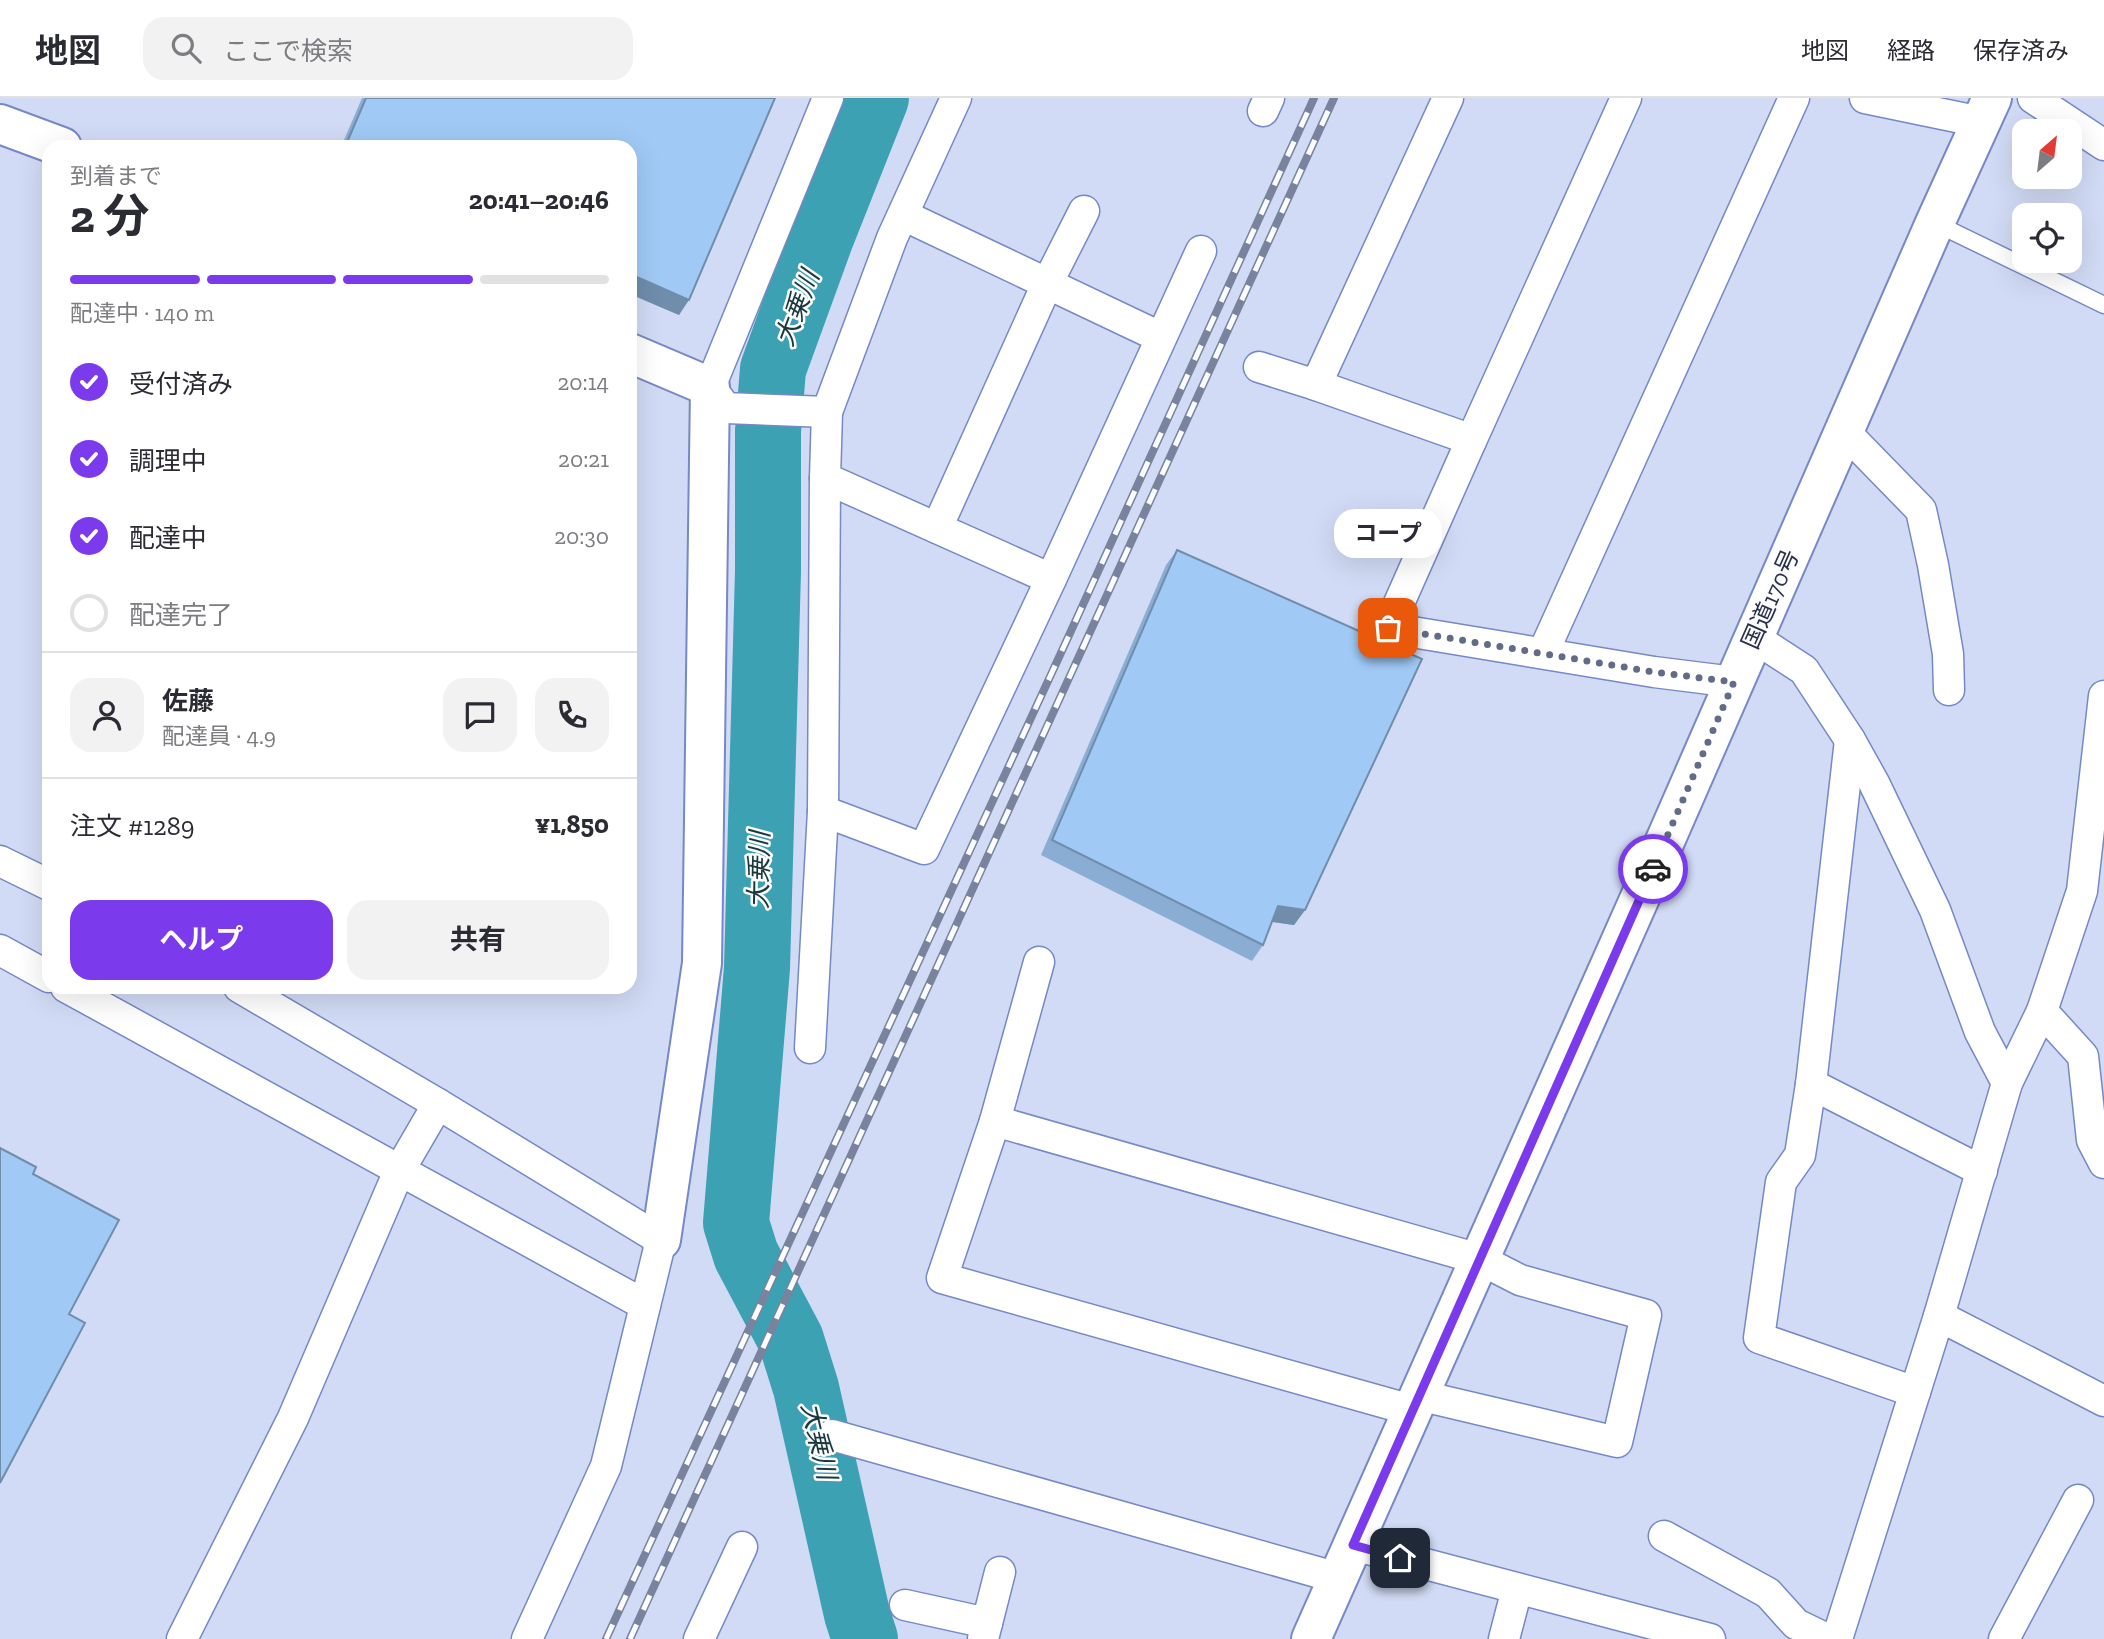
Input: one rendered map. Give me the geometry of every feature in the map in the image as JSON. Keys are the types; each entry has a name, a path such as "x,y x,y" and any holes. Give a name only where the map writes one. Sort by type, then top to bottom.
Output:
{"main road":[{"name":"国道170号","path":"1311,1639 1987,110"},
{"path":"0,124 43,140"},
{"path":"637,357 718,398 702,963 661,1240"}],"street":[{"path":"817,411 718,398 828,98"},
{"path":"810,1048 823,811 825,478 817,411 956,98"},
{"path":"1316,384 1448,98"},
{"path":"1626,98 1388,628 1654,672 1734,682"},
{"path":"1543,653 1794,98"},
{"path":"1865,98 1987,110"},
{"path":"2033,98 2104,145"},
{"path":"937,528 1047,284 1084,211"},
{"path":"903,215 1160,338"},
{"path":"823,811 924,849 1201,251"},
{"path":"1259,368 1316,384 1471,442"},
{"path":"1844,430 1921,510 1946,642 1949,690"},
{"path":"825,478 1051,579"},
{"path":"1753,637 1804,670 1850,740 1874,783 1935,910 1980,1032 2007,1083"},
{"path":"1837,1639 1939,1315 2007,1083 2042,1011 2082,891 2104,696"},
{"path":"1850,740 1811,1084 1800,1155 1781,1182 1759,1338 1915,1392"},
{"path":"0,861 42,882"},
{"path":"0,950 42,973"},
{"path":"995,1121 1479,1259 1520,1280 1646,1315 1617,1442 1415,1403 943,1278 995,1121 1039,962"},
{"path":"79,994 645,1305"},
{"path":"251,994 661,1240 606,1466 527,1639"},
{"path":"2042,1011 2093,1057 2092,1140 2104,1163"},
{"path":"1811,1084 1982,1171"},
{"path":"182,1639 293,1418 399,1171 438,1104"},
{"path":"1939,1315 2104,1401"},
{"path":"832,1434 1346,1561 1517,1589 1670,1634 1710,1639"},
{"path":"2004,1639 2078,1500"},
{"path":"1664,1536 1768,1593 1796,1625 1827,1639"},
{"path":"699,1639 742,1547"},
{"path":"905,1605 985,1631 1000,1572"},
{"path":"1504,1639 1517,1589"}],"lane":[{"path":"1935,223 2104,304"}],"building":[{"path":"366,98 775,98 689,300 637,277 637,140 348,140"},
{"path":"1177,550 1422,659 1305,910 1278,906 1263,945 1052,840"},
{"path":"0,1148 36,1167 33,1174 119,1220 69,1314 85,1323 0,1483"}],"waterway":[{"name":"大乗川","path":"865,1639 806,1388 791,1340 746,1255 736,1223 757,968 768,571 768,431 773,369 876,98"}],"railway":[{"path":"606,1639 1314,98"},
{"path":"630,1639 1334,98"}],"way so far":[{"path":"1388,628 1654,672 1734,682 1653,869"}],"place":[{"name":"コープ","path":"1388,628"}],"route":[{"path":"1400,1558 1353,1545 1653,869"}]}
